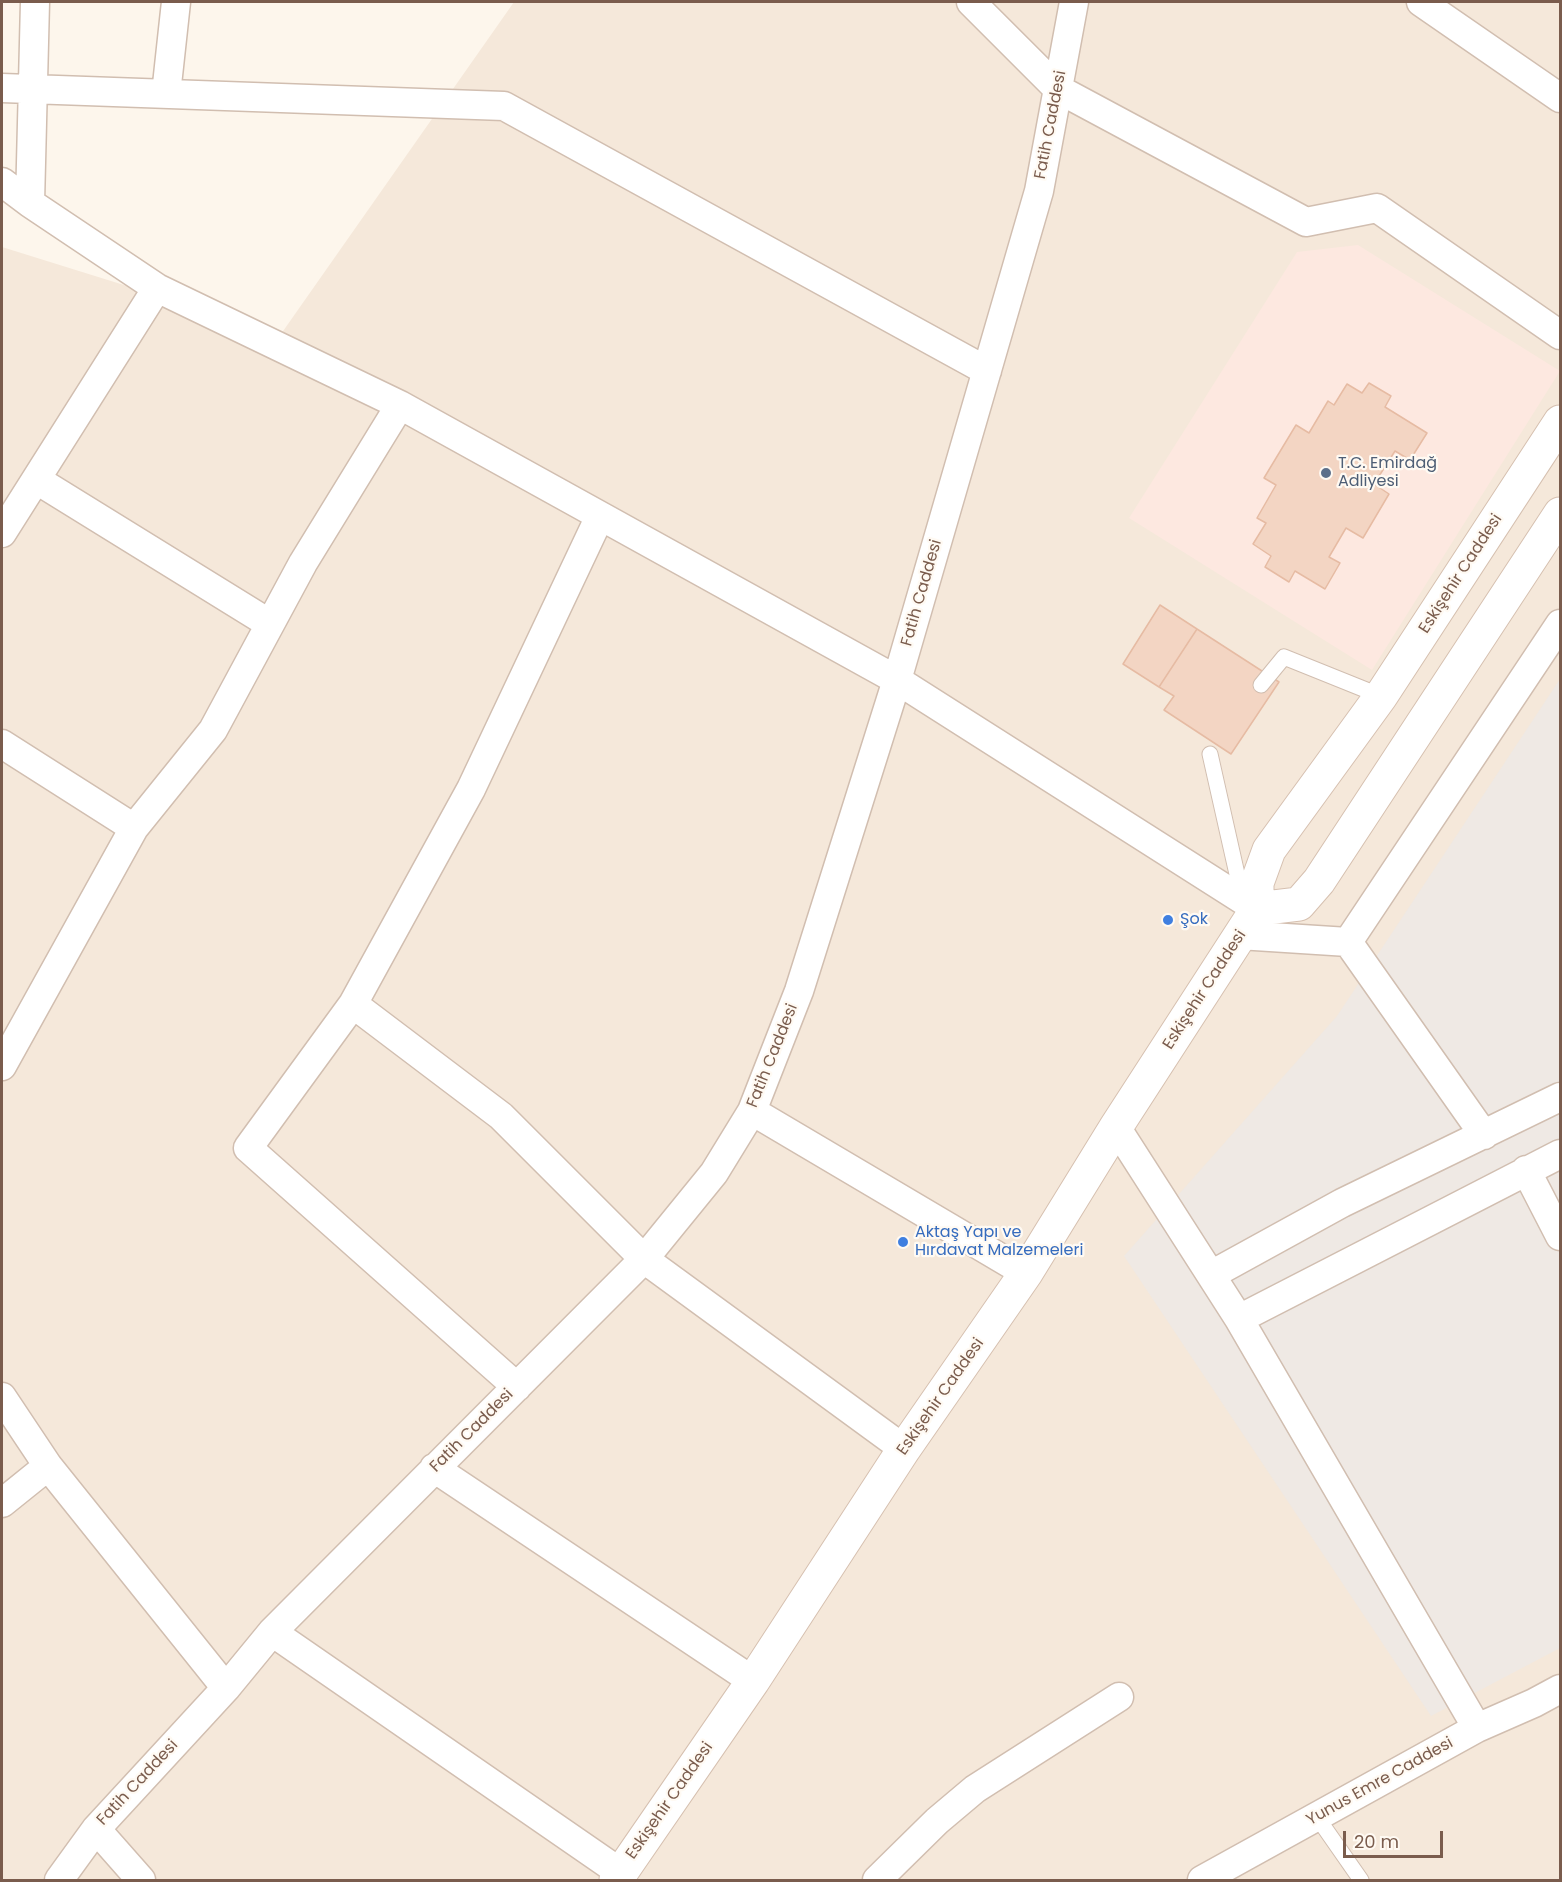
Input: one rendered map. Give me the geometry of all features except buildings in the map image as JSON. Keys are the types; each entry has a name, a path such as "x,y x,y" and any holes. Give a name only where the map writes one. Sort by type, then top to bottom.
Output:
{"main road":[{"name":"Eskişehir Caddesi","path":"619,1877 753,1681 904,1449 1026,1274 1116,1127 1248,922 1257,882 1269,850 1381,696 1560,422"},
{"path":"1248,922 1299,904 1319,881 1560,514"}],"street":[{"path":"30,203 35,2"},
{"path":"166,94 176,2"},
{"path":"971,2 1058,90 1306,222 1377,208 1560,335"},
{"name":"Fatih Caddesi","path":"59,1881 96,1829 226,1688 272,1632 644,1259 714,1173 752,1111 799,991 897,680 987,371 1039,191 1074,2"},
{"path":"1433,5 1560,98"},
{"path":"2,88 504,106 987,371"},
{"path":"2,182 157,288 400,405 897,680 1248,922 1348,942 1484,1135"},
{"path":"2,533 157,288"},
{"path":"2,1066 134,828 213,730 303,563 400,405"},
{"path":"37,480 270,624"},
{"path":"518,1386 248,1148 353,1004 471,789 600,516"},
{"path":"1348,942 1560,624"},
{"path":"2,744 134,828"},
{"path":"353,1004 501,1116 644,1259 904,1449"},
{"path":"1211,1275 1342,1203 1560,1097"},
{"path":"752,1111 1026,1274"},
{"path":"1116,1127 1239,1318 1477,1728"},
{"path":"1239,1318 1526,1170 1560,1155"},
{"path":"1526,1170 1560,1236"},
{"path":"2,1397 48,1466 226,1688"},
{"path":"2,1503 48,1466"},
{"path":"434,1468 753,1681"},
{"path":"272,1632 619,1877"},
{"name":"Yunus Emre Caddesi","path":"1202,1881 1477,1728 1560,1689"},
{"path":"877,1881 937,1821 975,1789 1119,1697"},
{"path":"96,1829 141,1881"}],"lane":[{"path":"1261,685 1284,657 1381,696"},
{"path":"1210,754 1248,922"},
{"path":"1317,1817 1361,1881"}],"shaded area":[{"path":"514,2 1560,2 1560,1880 2,1880 2,247 281,334"},
{"name":"T.C. Emirdağ Adliyesi","path":"1358,245 1560,371 1372,670 1129,518 1297,252"},
{"path":"1560,679 1560,1648 1431,1716 1124,1256 1337,1016"}],"place":[{"name":"T.C. Emirdağ Adliyesi","path":"1326,473"},
{"name":"Şok","path":"1168,920"},
{"name":"Aktaş Yapı ve Hırdavat Malzemeleri","path":"903,1242"}]}
